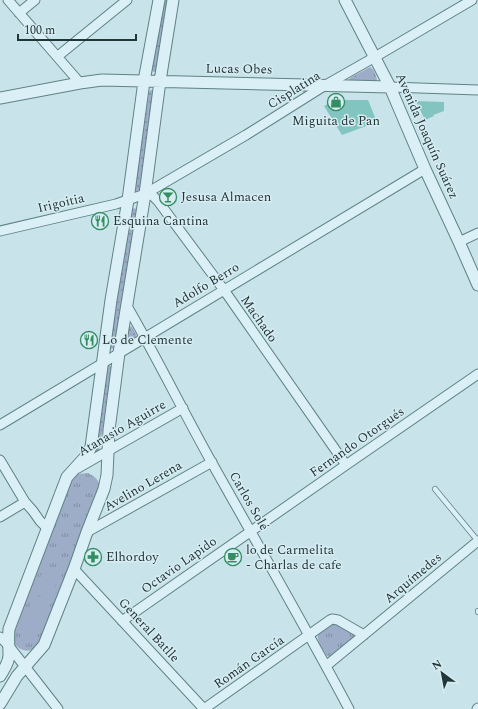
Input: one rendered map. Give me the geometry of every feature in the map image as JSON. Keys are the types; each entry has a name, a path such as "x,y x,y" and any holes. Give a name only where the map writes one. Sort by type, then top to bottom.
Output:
{"street":[{"path":"8,0 80,83"},
{"path":"19,13 35,0"},
{"path":"58,56 127,0"},
{"path":"0,676 7,664 9,656 9,629 67,477 87,455 90,447 110,300 128,200 144,81 159,0"},
{"path":"0,704 17,676 44,645 104,489 107,475 109,430 119,353 145,194 160,81 173,0"},
{"name":"Avenida Joaquín Suárez","path":"345,0 390,87 425,169 478,285"},
{"name":"Cisplatina","path":"128,200 145,194 246,135 324,86 472,0"},
{"name":"Lucas Obes","path":"0,98 102,80 478,90"},
{"name":"Adolfo Berro","path":"0,425 425,169"},
{"name":"Machado","path":"145,194 153,196 158,202 224,290 346,465"},
{"name":"Irigoitia","path":"0,231 128,200"},
{"path":"459,242 478,233"},
{"name":"Carlos Solé","path":"127,306 349,709"},
{"name":"Fernando Otorgués","path":"251,531 478,374"},
{"name":"Atanasio Aguirre","path":"73,470 183,408"},
{"path":"0,460 25,502 47,528"},
{"name":"Avelino Lerena","path":"87,532 212,462"},
{"path":"0,517 25,502"},
{"name":"Octavio Lapido","path":"122,621 251,531"},
{"name":"Arquímedes","path":"326,666 478,541"},
{"name":"General Batlle","path":"74,569 204,709"},
{"path":"309,635 330,620 335,619 364,636"},
{"name":"Román García","path":"204,709 309,635"},
{"path":"0,637 58,709"}],"lane":[{"path":"435,489 478,541"}],"green space":[{"path":"162,0 168,0 157,71 154,72 151,70"},
{"path":"370,67 376,76 377,80 375,82 349,80 350,78"},
{"path":"150,90 154,92 140,188 136,191 134,188"},
{"path":"132,208 137,209 115,348 109,349 114,311"},
{"path":"130,326 137,337 126,344 128,328"},
{"path":"110,366 112,368 99,452 94,454 93,452 107,367"},
{"path":"88,473 96,478 100,487 41,641 32,650 23,650 13,642 12,631 72,477 78,474"},
{"path":"45,565 61,572 50,600 34,594"},
{"path":"32,600 48,606 37,635 21,629"},
{"path":"334,623 354,634 355,637 331,657 327,656 320,645 318,633"}],"building":[{"path":"335,100 368,100 377,122 342,135 324,106"},
{"path":"416,101 444,102 444,111 425,120"}],"place":[{"name":"Miguita de Pan","path":"336,102"},
{"name":"Jesusa Almacen","path":"168,197"},
{"name":"Esquina Cantina","path":"100,221"},
{"name":"Lo de Clemente","path":"89,340"},
{"name":"Elhordoy","path":"93,557"},
{"name":"lo de Carmelita - Charlas de cafe","path":"233,557"}]}
